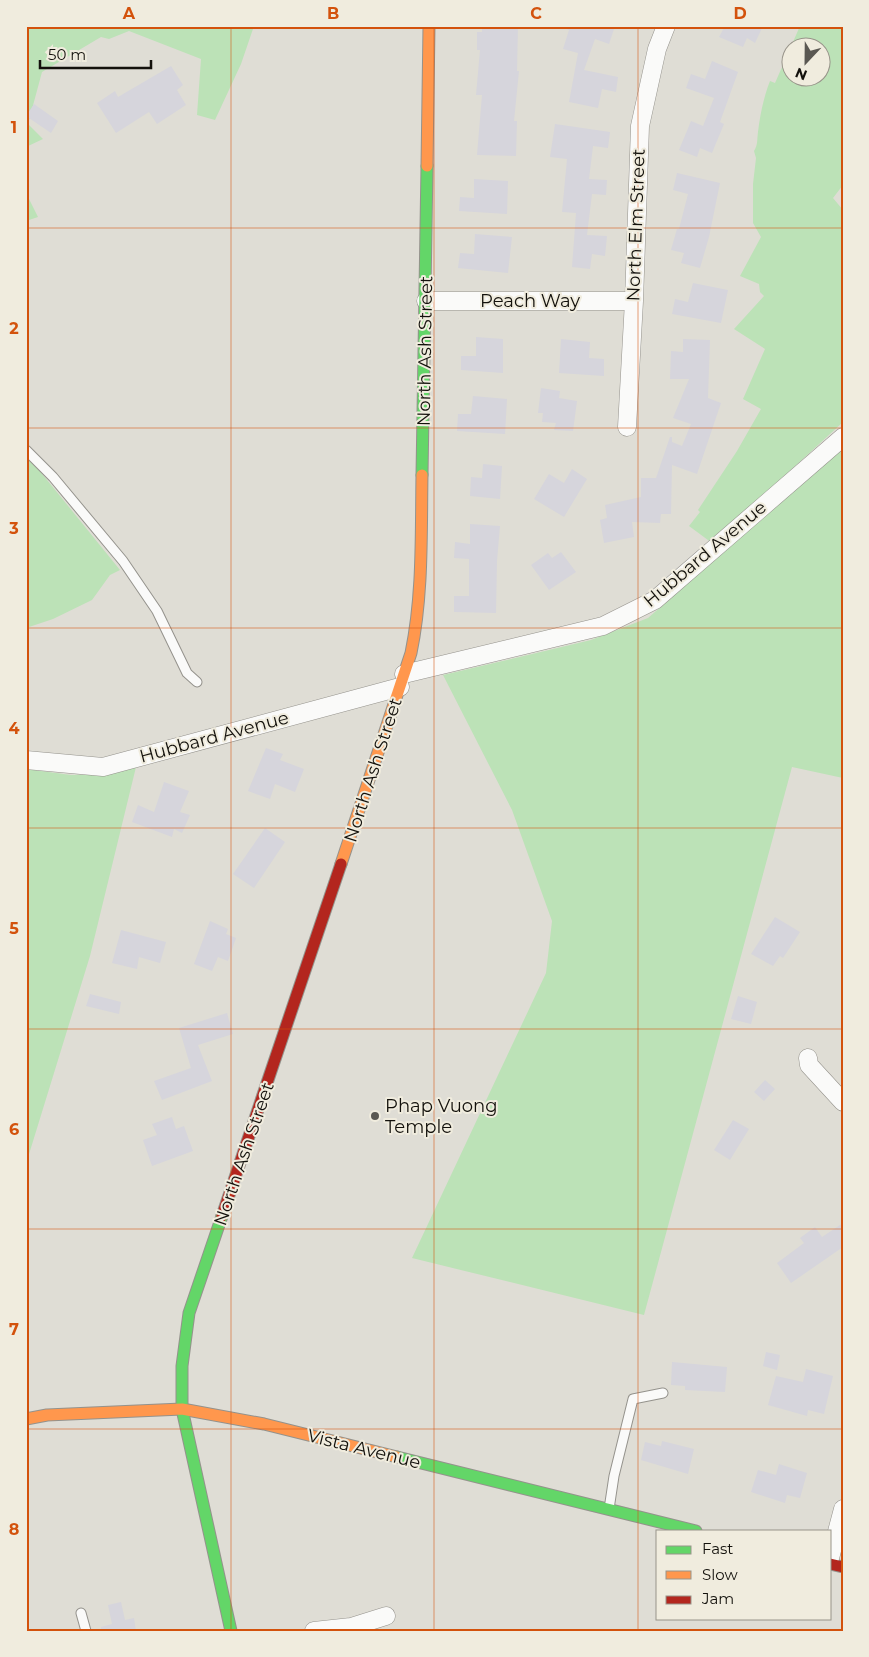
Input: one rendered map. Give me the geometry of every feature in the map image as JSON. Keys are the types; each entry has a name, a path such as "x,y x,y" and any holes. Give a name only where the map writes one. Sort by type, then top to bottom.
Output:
{"main road":[{"name":"North Ash Street","path":"231,1631 182,1409 182,1366 189,1313 297,998 402,681 411,653 416,628 421,566 429,26"},
{"name":"Vista Avenue","path":"26,1419 47,1414 182,1409 264,1424 692,1530"}],"street":[{"name":"North Elm Street","path":"628,427 640,126 657,49 666,26"},
{"name":"Peach Way","path":"426,301 634,301"},
{"name":"Hubbard Avenue","path":"26,760 104,767 402,681 603,626 655,600 843,437"},
{"path":"808,1058 809,1065 843,1102"},
{"path":"832,1550 843,1509"},
{"path":"314,1631 351,1627 386,1616"}],"lane":[{"path":"26,450 53,477 123,561 157,611 187,673 197,682"},
{"path":"609,1509 614,1476 632,1399 663,1393"},
{"path":"81,1612 86,1631"}],"green space":[{"path":"26,26 254,26 241,64 215,120 197,115 201,59 129,31 109,39 101,37 42,72 28,124 43,139 26,147"},
{"path":"800,26 843,26 843,185 833,198 843,210 843,422 712,543 689,526 700,512 698,510 737,451 761,409 743,399 765,349 734,329 764,296 760,292 759,284 740,276 761,237 753,223 753,184 756,158 754,151 757,144 762,106 770,81 775,83 782,67 782,88 832,88 832,38 795,38"},
{"path":"26,193 38,217 26,221"},
{"path":"843,448 843,778 792,767 644,1315 412,1258 546,973 552,921 512,810 443,675 591,640 648,618"},
{"path":"26,454 120,570 110,575 92,600 53,619 26,628"},
{"path":"136,767 90,956 26,1164 26,769 71,775 100,774"}],"building":[{"path":"482,26 518,26 517,71 519,71 514,121 517,121 516,156 477,155 482,95 476,95 480,50 477,50 477,32 482,32"},
{"path":"564,26 615,26 609,44 595,39 584,70 618,77 616,92 602,89 598,108 569,102 578,53 563,49 569,30 564,28"},
{"path":"725,26 763,26 755,43 747,38 743,47 719,37"},
{"path":"712,61 738,72 720,122 724,124 712,153 700,148 697,157 679,150 691,121 703,126 714,98 686,88 691,74 705,79"},
{"path":"171,66 183,85 177,90 186,105 157,124 149,112 116,133 97,103 115,91 118,97"},
{"path":"34,104 58,121 51,133 26,116"},
{"path":"555,124 610,132 608,148 593,146 589,179 607,180 606,195 592,194 587,235 607,236 605,256 592,254 590,269 572,267 576,213 562,212 567,159 550,157"},
{"path":"677,173 720,183 709,237 700,268 681,263 684,253 671,250 677,229 679,229 688,194 673,190"},
{"path":"474,179 508,181 507,214 459,211 460,197 474,198"},
{"path":"475,234 512,237 508,273 458,268 460,253 474,254"},
{"path":"693,283 728,290 721,323 672,314 675,299 688,302"},
{"path":"476,337 503,339 503,373 461,370 461,356 476,356"},
{"path":"561,339 590,342 589,358 604,359 604,376 559,373"},
{"path":"683,339 710,340 708,398 721,403 697,474 672,465 671,514 661,514 660,523 632,522 634,537 604,543 600,520 607,518 605,505 641,497 641,478 656,478 670,437 672,437 672,442 682,446 691,424 673,418 689,379 670,379 671,351 683,352"},
{"path":"541,388 560,391 559,398 577,401 573,431 554,430 556,423 542,422 543,413 538,413"},
{"path":"473,396 507,399 505,434 457,431 458,414 471,414"},
{"path":"483,464 502,466 500,499 470,496 471,477 482,478"},
{"path":"572,469 587,479 564,517 534,499 549,474 564,483"},
{"path":"470,524 500,526 496,613 454,612 454,596 469,596 469,559 454,558 455,542 470,544"},
{"path":"561,552 576,572 549,590 531,565 548,553 552,558"},
{"path":"266,748 283,754 280,760 304,769 295,792 275,784 270,799 248,791"},
{"path":"164,782 189,791 180,812 190,815 182,833 174,829 172,837 132,822 138,805 154,812"},
{"path":"265,828 285,842 254,888 233,874"},
{"path":"775,917 800,932 783,958 780,956 773,966 751,954"},
{"path":"210,921 228,929 226,934 236,938 228,961 218,957 212,971 194,964"},
{"path":"121,930 166,942 160,963 139,957 137,969 112,963"},
{"path":"90,994 121,1002 119,1014 86,1006"},
{"path":"738,996 757,1002 751,1024 731,1019"},
{"path":"227,1013 233,1034 198,1045 212,1081 162,1100 154,1081 191,1068 179,1028"},
{"path":"765,1080 775,1089 764,1101 754,1092"},
{"path":"172,1117 176,1129 184,1126 193,1151 152,1166 143,1140 157,1135 152,1124"},
{"path":"733,1120 749,1129 730,1160 714,1150"},
{"path":"843,1223 843,1247 791,1283 777,1263 804,1243 800,1238 815,1227 822,1237"},
{"path":"766,1352 780,1355 777,1370 763,1366"},
{"path":"672,1362 727,1367 725,1392 685,1390 685,1386 671,1385"},
{"path":"806,1369 833,1376 824,1414 808,1410 807,1416 768,1405 776,1376 803,1382"},
{"path":"662,1441 694,1449 688,1474 641,1460 645,1442 661,1446"},
{"path":"779,1464 807,1473 800,1498 787,1495 785,1503 751,1492 758,1470 776,1475"},
{"path":"121,1602 125,1620 134,1618 136,1631 101,1631 101,1627 112,1624 108,1605"}],"traffic: fast":[{"path":"422,475 427,166"},
{"path":"222,1216 189,1313 182,1366 182,1409 231,1631"},
{"path":"397,1457 692,1530"}],"traffic: slow":[{"path":"427,166 429,26"},
{"path":"341,864 411,653 418,609 422,475"},
{"path":"26,1419 47,1415 182,1409 264,1424 397,1457"}],"traffic: jam":[{"path":"222,1216 341,864"},
{"path":"832,1564 843,1567"}],"place":[{"name":"Phap Vuong Temple","path":"375,1116"}]}
